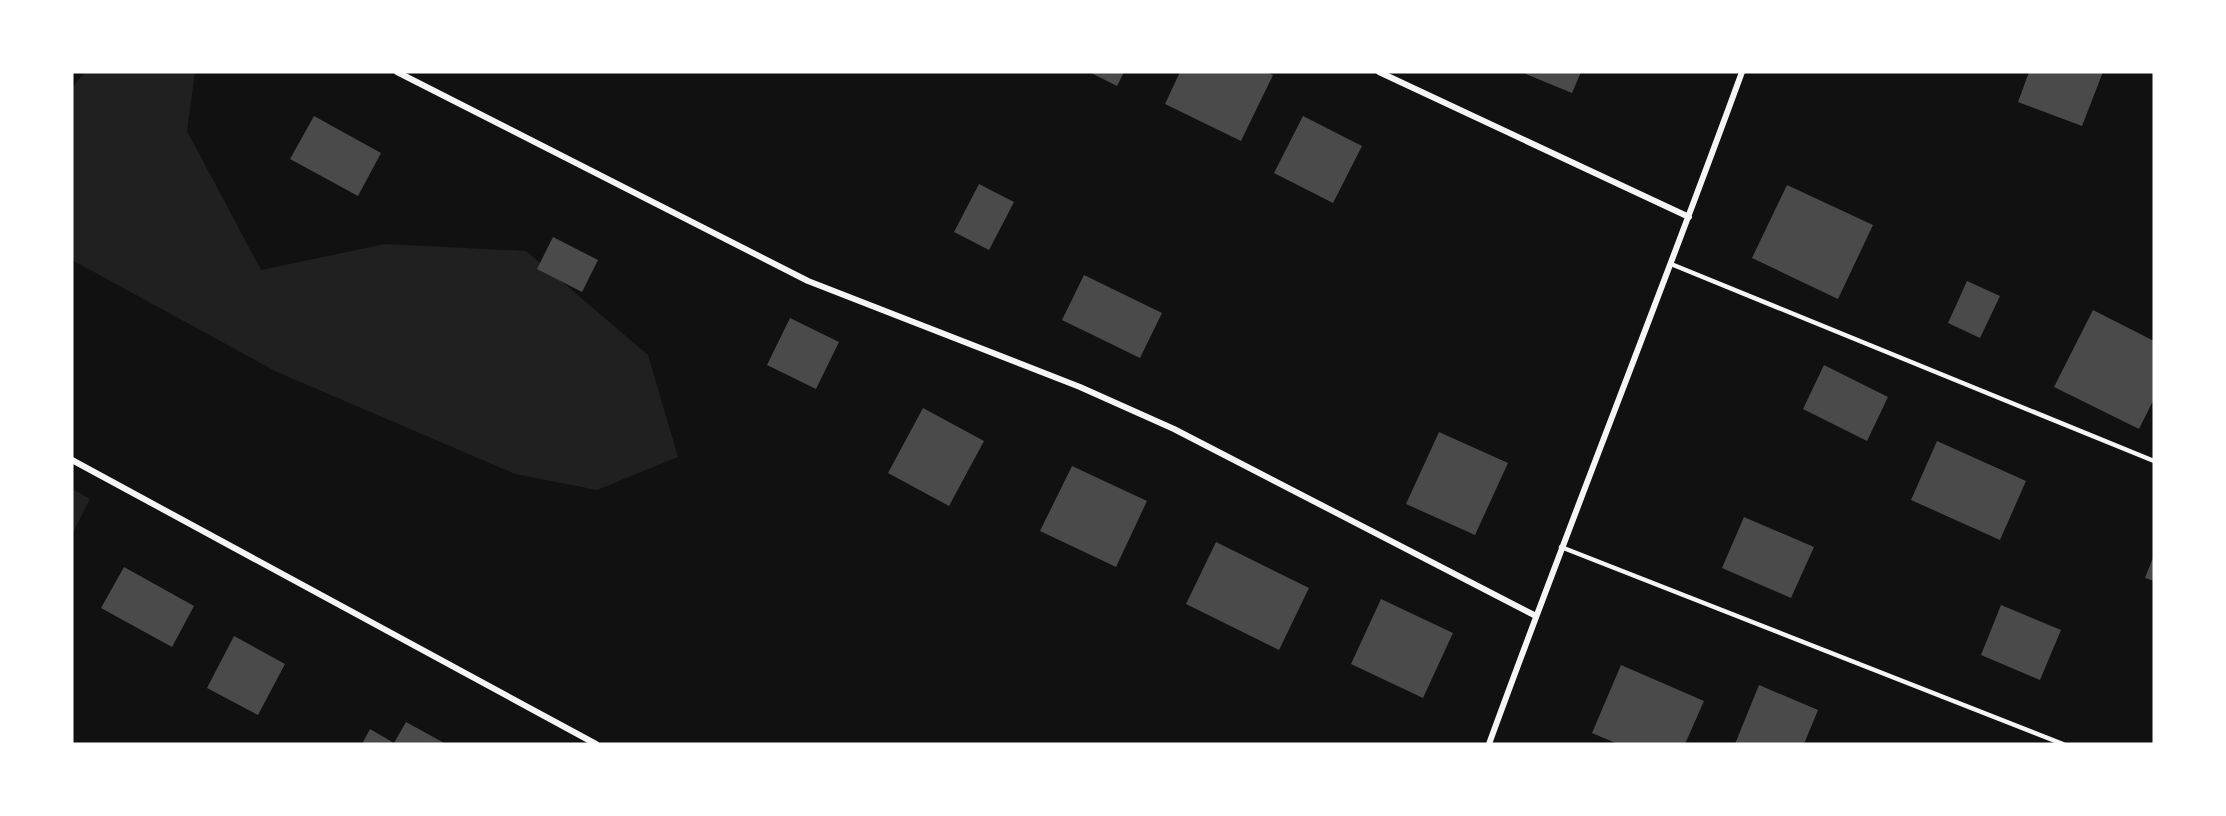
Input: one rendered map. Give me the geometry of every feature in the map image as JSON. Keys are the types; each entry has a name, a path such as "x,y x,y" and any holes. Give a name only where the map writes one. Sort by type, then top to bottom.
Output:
{"street":[{"path":"397,72 808,281 1080,387 1174,429 1536,616"},
{"path":"1379,72 1689,217"},
{"path":"1489,744 1561,547 1689,217 1742,72"},
{"path":"72,460 596,744"}],"lane":[{"path":"1671,264 2154,460"},
{"path":"1561,547 2063,744"}],"shaded area":[{"path":"85,72 195,72 187,131 261,270 385,244 526,251 648,355 678,457 597,490 515,474 277,372 72,260 72,88"},
{"path":"72,489 90,499 72,534"}],"building":[{"path":"1089,72 1124,72 1117,86"},
{"path":"1180,72 1266,72 1273,75 1241,141 1165,104"},
{"path":"1521,72 1581,72 1572,93"},
{"path":"2029,72 2103,72 2082,126 2018,102"},
{"path":"314,116 381,153 358,196 290,159"},
{"path":"1303,116 1362,146 1333,203 1274,173"},
{"path":"979,184 1014,202 989,250 954,232"},
{"path":"1787,185 1873,225 1838,299 1752,258"},
{"path":"553,237 598,260 582,292 537,269"},
{"path":"1084,275 1162,313 1140,358 1062,320"},
{"path":"1967,281 2000,296 1980,338 1948,323"},
{"path":"2093,310 2154,341 2154,399 2139,429 2054,387"},
{"path":"790,318 839,342 816,389 767,365"},
{"path":"1824,365 1888,397 1867,441 1803,409"},
{"path":"923,408 984,441 949,506 888,473"},
{"path":"1439,432 1508,463 1475,535 1406,504"},
{"path":"1937,441 2026,481 2000,540 1911,500"},
{"path":"1072,466 1147,501 1116,567 1040,531"},
{"path":"1744,517 1814,547 1791,598 1722,568"},
{"path":"1216,542 1309,588 1279,650 1186,604"},
{"path":"2154,555 2154,581 2145,578"},
{"path":"124,567 194,606 172,647 101,608"},
{"path":"1381,599 1453,633 1423,698 1351,664"},
{"path":"2001,605 2061,630 2040,680 1981,655"},
{"path":"234,636 285,664 258,715 207,688"},
{"path":"1621,665 1704,701 1685,744 1618,744 1592,733"},
{"path":"1759,685 1818,710 1804,744 1735,744"},
{"path":"406,722 446,744 362,744 370,729 394,743"}]}
